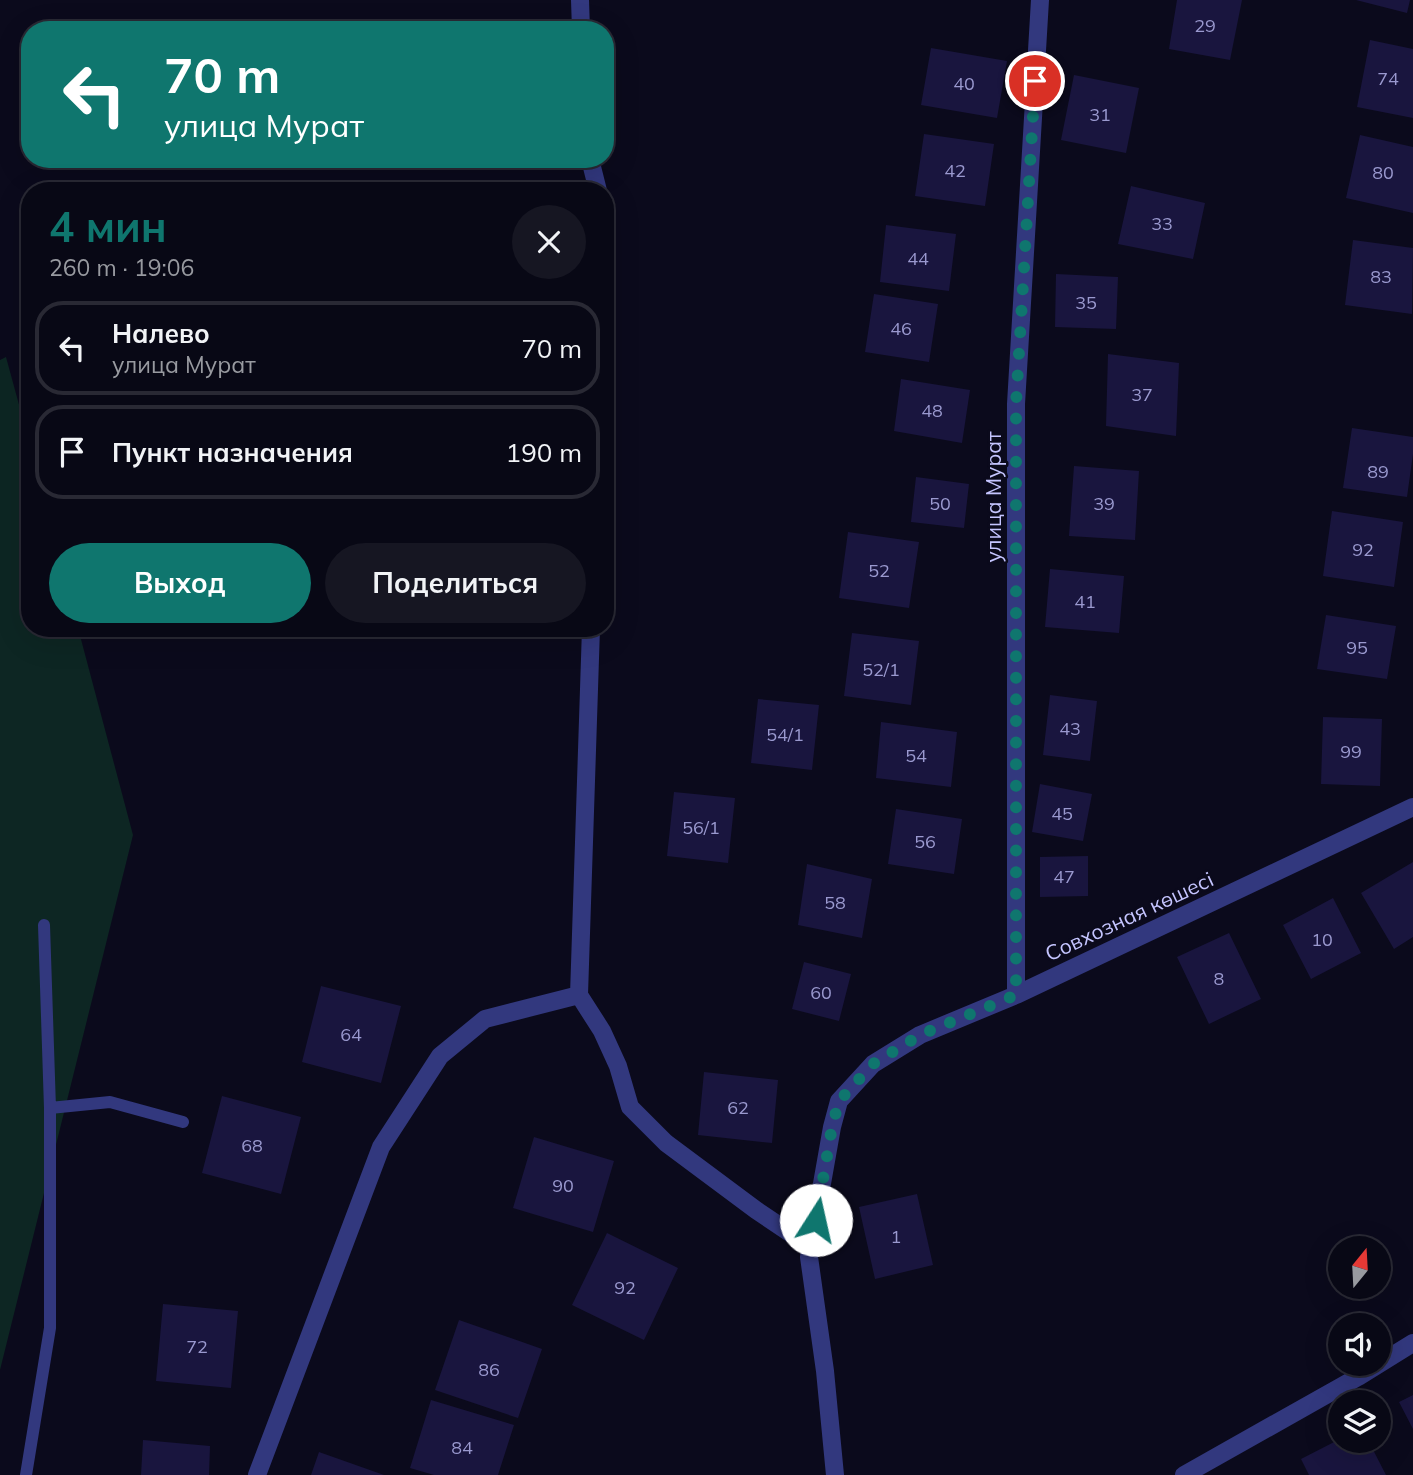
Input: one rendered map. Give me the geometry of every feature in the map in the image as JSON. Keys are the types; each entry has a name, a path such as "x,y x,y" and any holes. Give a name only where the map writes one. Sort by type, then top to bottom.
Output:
{"street":[{"path":"580,0 581,21"},
{"name":"улица Мурат","path":"1016,995 1016,404 1040,0"},
{"path":"590,637 579,995 602,1031 618,1066 630,1107 666,1143 811,1247"},
{"name":"Совхозная көшесі","path":"835,1475 825,1371 809,1257 839,1101 873,1064 920,1035 1016,995 1413,807"},
{"path":"257,1475 381,1147 407,1104 440,1056 485,1019 579,995"},
{"path":"1184,1475 1413,1343"}],"lane":[{"path":"26,1475 50,1328 50,1108 44,925"},
{"path":"50,1108 110,1102 183,1122"}],"green space":[{"path":"6,357 21,412 21,637 80,637 133,835 0,1370 0,360"}],"building":[{"path":"1177,0 1242,0 1230,60 1169,49"},
{"path":"1356,0 1410,0 1407,13"},
{"path":"1370,40 1413,49 1413,118 1357,107"},
{"path":"931,48 1007,61 997,118 921,105"},
{"path":"1074,75 1139,88 1126,153 1061,140"},
{"path":"924,134 994,144 985,206 915,196"},
{"path":"1360,135 1413,147 1413,213 1346,198"},
{"path":"1131,186 1205,203 1193,259 1118,244"},
{"path":"886,225 956,234 949,291 880,282"},
{"path":"1353,240 1413,248 1412,314 1345,305"},
{"path":"1056,274 1118,277 1116,329 1055,327"},
{"path":"874,294 938,304 929,362 865,352"},
{"path":"1108,354 1179,363 1176,436 1106,426"},
{"path":"901,379 970,390 962,443 894,431"},
{"path":"1352,428 1413,437 1407,497 1343,488"},
{"path":"1074,466 1139,471 1135,540 1069,536"},
{"path":"916,477 969,484 964,528 911,522"},
{"path":"1332,511 1403,522 1394,587 1323,576"},
{"path":"848,532 919,542 909,608 839,598"},
{"path":"1050,569 1124,576 1119,633 1045,627"},
{"path":"1326,615 1396,626 1387,679 1317,669"},
{"path":"852,633 919,641 911,705 844,696"},
{"path":"1050,695 1097,701 1090,761 1043,755"},
{"path":"758,699 819,705 812,770 751,763"},
{"path":"1323,717 1382,719 1380,786 1321,784"},
{"path":"881,722 957,732 951,787 876,778"},
{"path":"1040,784 1092,794 1083,841 1032,832"},
{"path":"674,792 735,798 728,863 667,856"},
{"path":"896,809 962,819 954,874 888,864"},
{"path":"1088,856 1088,896 1040,897 1040,857"},
{"path":"1413,862 1413,937 1394,949 1361,893"},
{"path":"807,864 872,879 862,938 798,925"},
{"path":"1333,898 1361,953 1311,979 1283,925"},
{"path":"1229,933 1261,999 1209,1024 1177,957"},
{"path":"804,962 851,974 839,1021 792,1009"},
{"path":"321,986 401,1006 381,1083 302,1062"},
{"path":"704,1072 778,1080 772,1143 698,1135"},
{"path":"222,1096 301,1117 281,1194 202,1173"},
{"path":"534,1137 614,1161 593,1232 513,1208"},
{"path":"917,1194 933,1265 875,1279 859,1207"},
{"path":"607,1233 678,1268 644,1340 572,1305"},
{"path":"163,1304 238,1311 231,1388 156,1381"},
{"path":"459,1320 542,1349 518,1418 435,1390"},
{"path":"1413,1395 1413,1429 1399,1402"},
{"path":"431,1400 514,1425 498,1475 434,1475 410,1468"},
{"path":"143,1440 210,1446 209,1475 141,1475"},
{"path":"1328,1445 1328,1453 1375,1453 1386,1475 1309,1475 1301,1459"},
{"path":"319,1452 384,1475 311,1475"}],"route":[{"path":"816,1220 839,1101 873,1064 920,1035 1016,995 1016,404 1035,81"}]}
